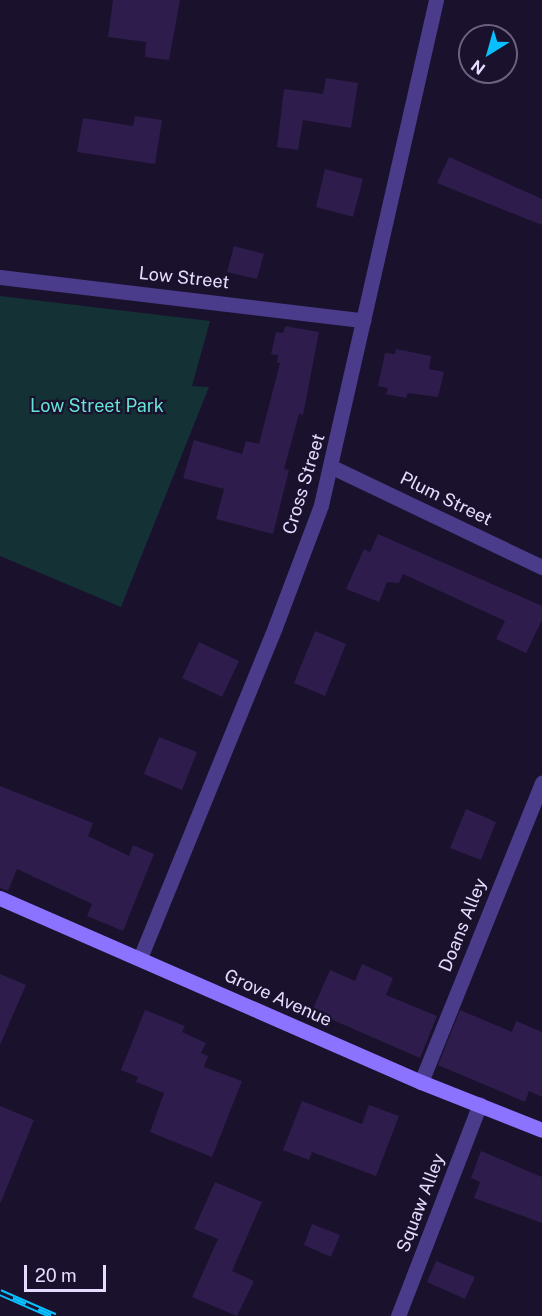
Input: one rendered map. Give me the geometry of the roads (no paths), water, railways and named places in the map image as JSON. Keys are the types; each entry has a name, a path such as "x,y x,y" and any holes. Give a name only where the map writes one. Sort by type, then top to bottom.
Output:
{"main road":[{"name":"Grove Avenue","path":"0,898 421,1082 542,1130"}],"street":[{"name":"Cross Street","path":"140,958 275,627 332,467 436,0"},
{"name":"Low Street","path":"0,277 363,320"},
{"name":"Plum Street","path":"332,467 542,567"},
{"name":"Doans Alley","path":"421,1082 542,782"},
{"name":"Squaw Alley","path":"398,1316 480,1104"}],"railway":[{"path":"0,1292 55,1316"}],"park label":[{"name":"Low Street Park","path":"97,406"}]}
